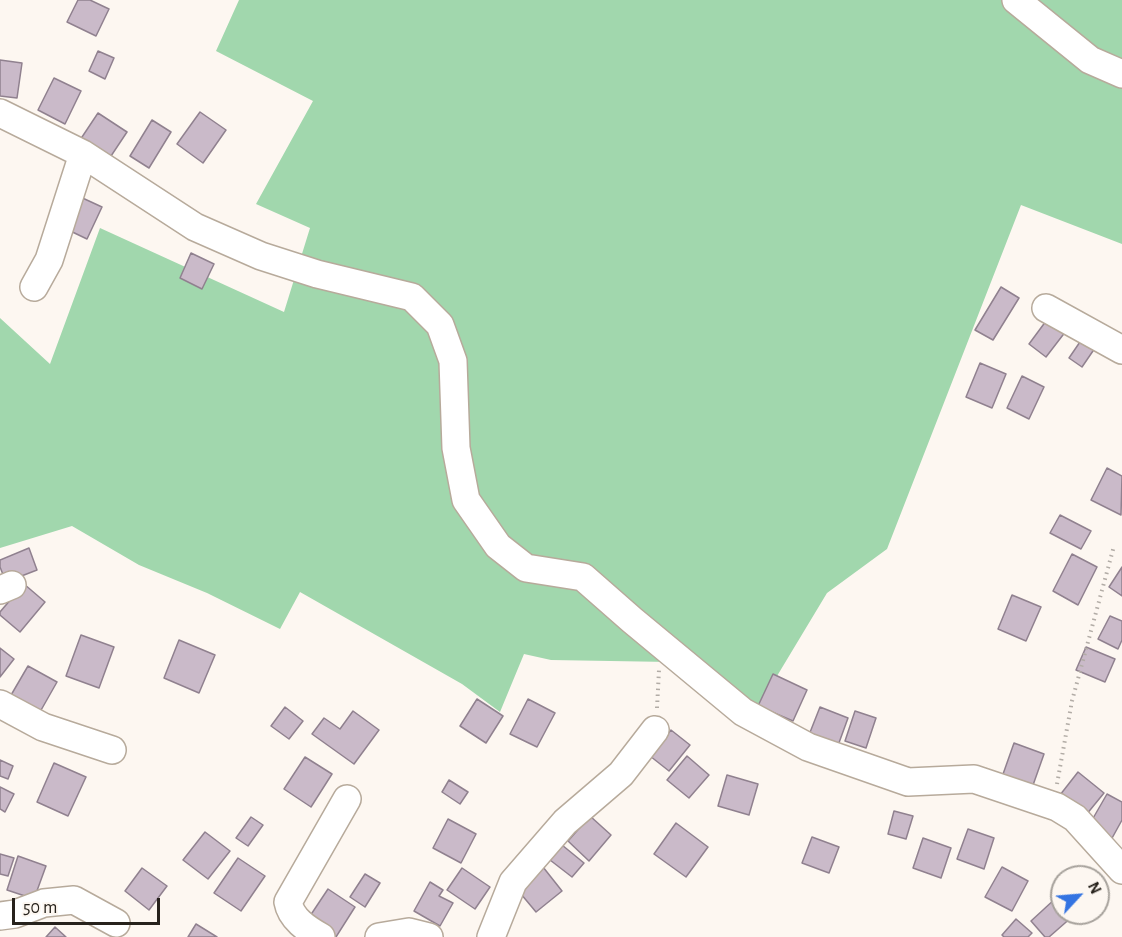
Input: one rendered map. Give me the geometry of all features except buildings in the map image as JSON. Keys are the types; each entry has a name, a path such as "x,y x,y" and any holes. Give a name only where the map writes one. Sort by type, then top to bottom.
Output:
{"street":[{"path":"1016,0 1090,60 1122,74"},
{"path":"0,113 83,154 195,227 261,256 317,274 412,297 440,324 453,361 456,448 466,500 498,546 526,568 583,577 743,712 808,747 908,782 974,780 1052,806 1075,818 1122,870"},
{"path":"34,287 49,261 83,154"},
{"path":"1046,308 1122,350"},
{"path":"0,704 43,727 112,750"},
{"path":"491,937 513,882 565,822 621,774 655,730"},
{"path":"321,937 301,926 289,908 288,902 347,799"},
{"path":"0,916 15,914 44,903 74,900 116,924"},
{"path":"379,937 409,932 429,937"}],"path":[{"path":"1052,806 1072,701 1114,546"},
{"path":"655,730 661,644"}],"green space":[{"path":"239,0 1122,0 1122,244 1021,205 887,549 827,593 774,681 766,733 670,662 551,660 524,654 500,712 462,684 300,592 280,629 207,593 139,565 72,526 0,548 0,318 50,364 100,228 284,312 310,228 256,204 313,101 216,51"}]}
